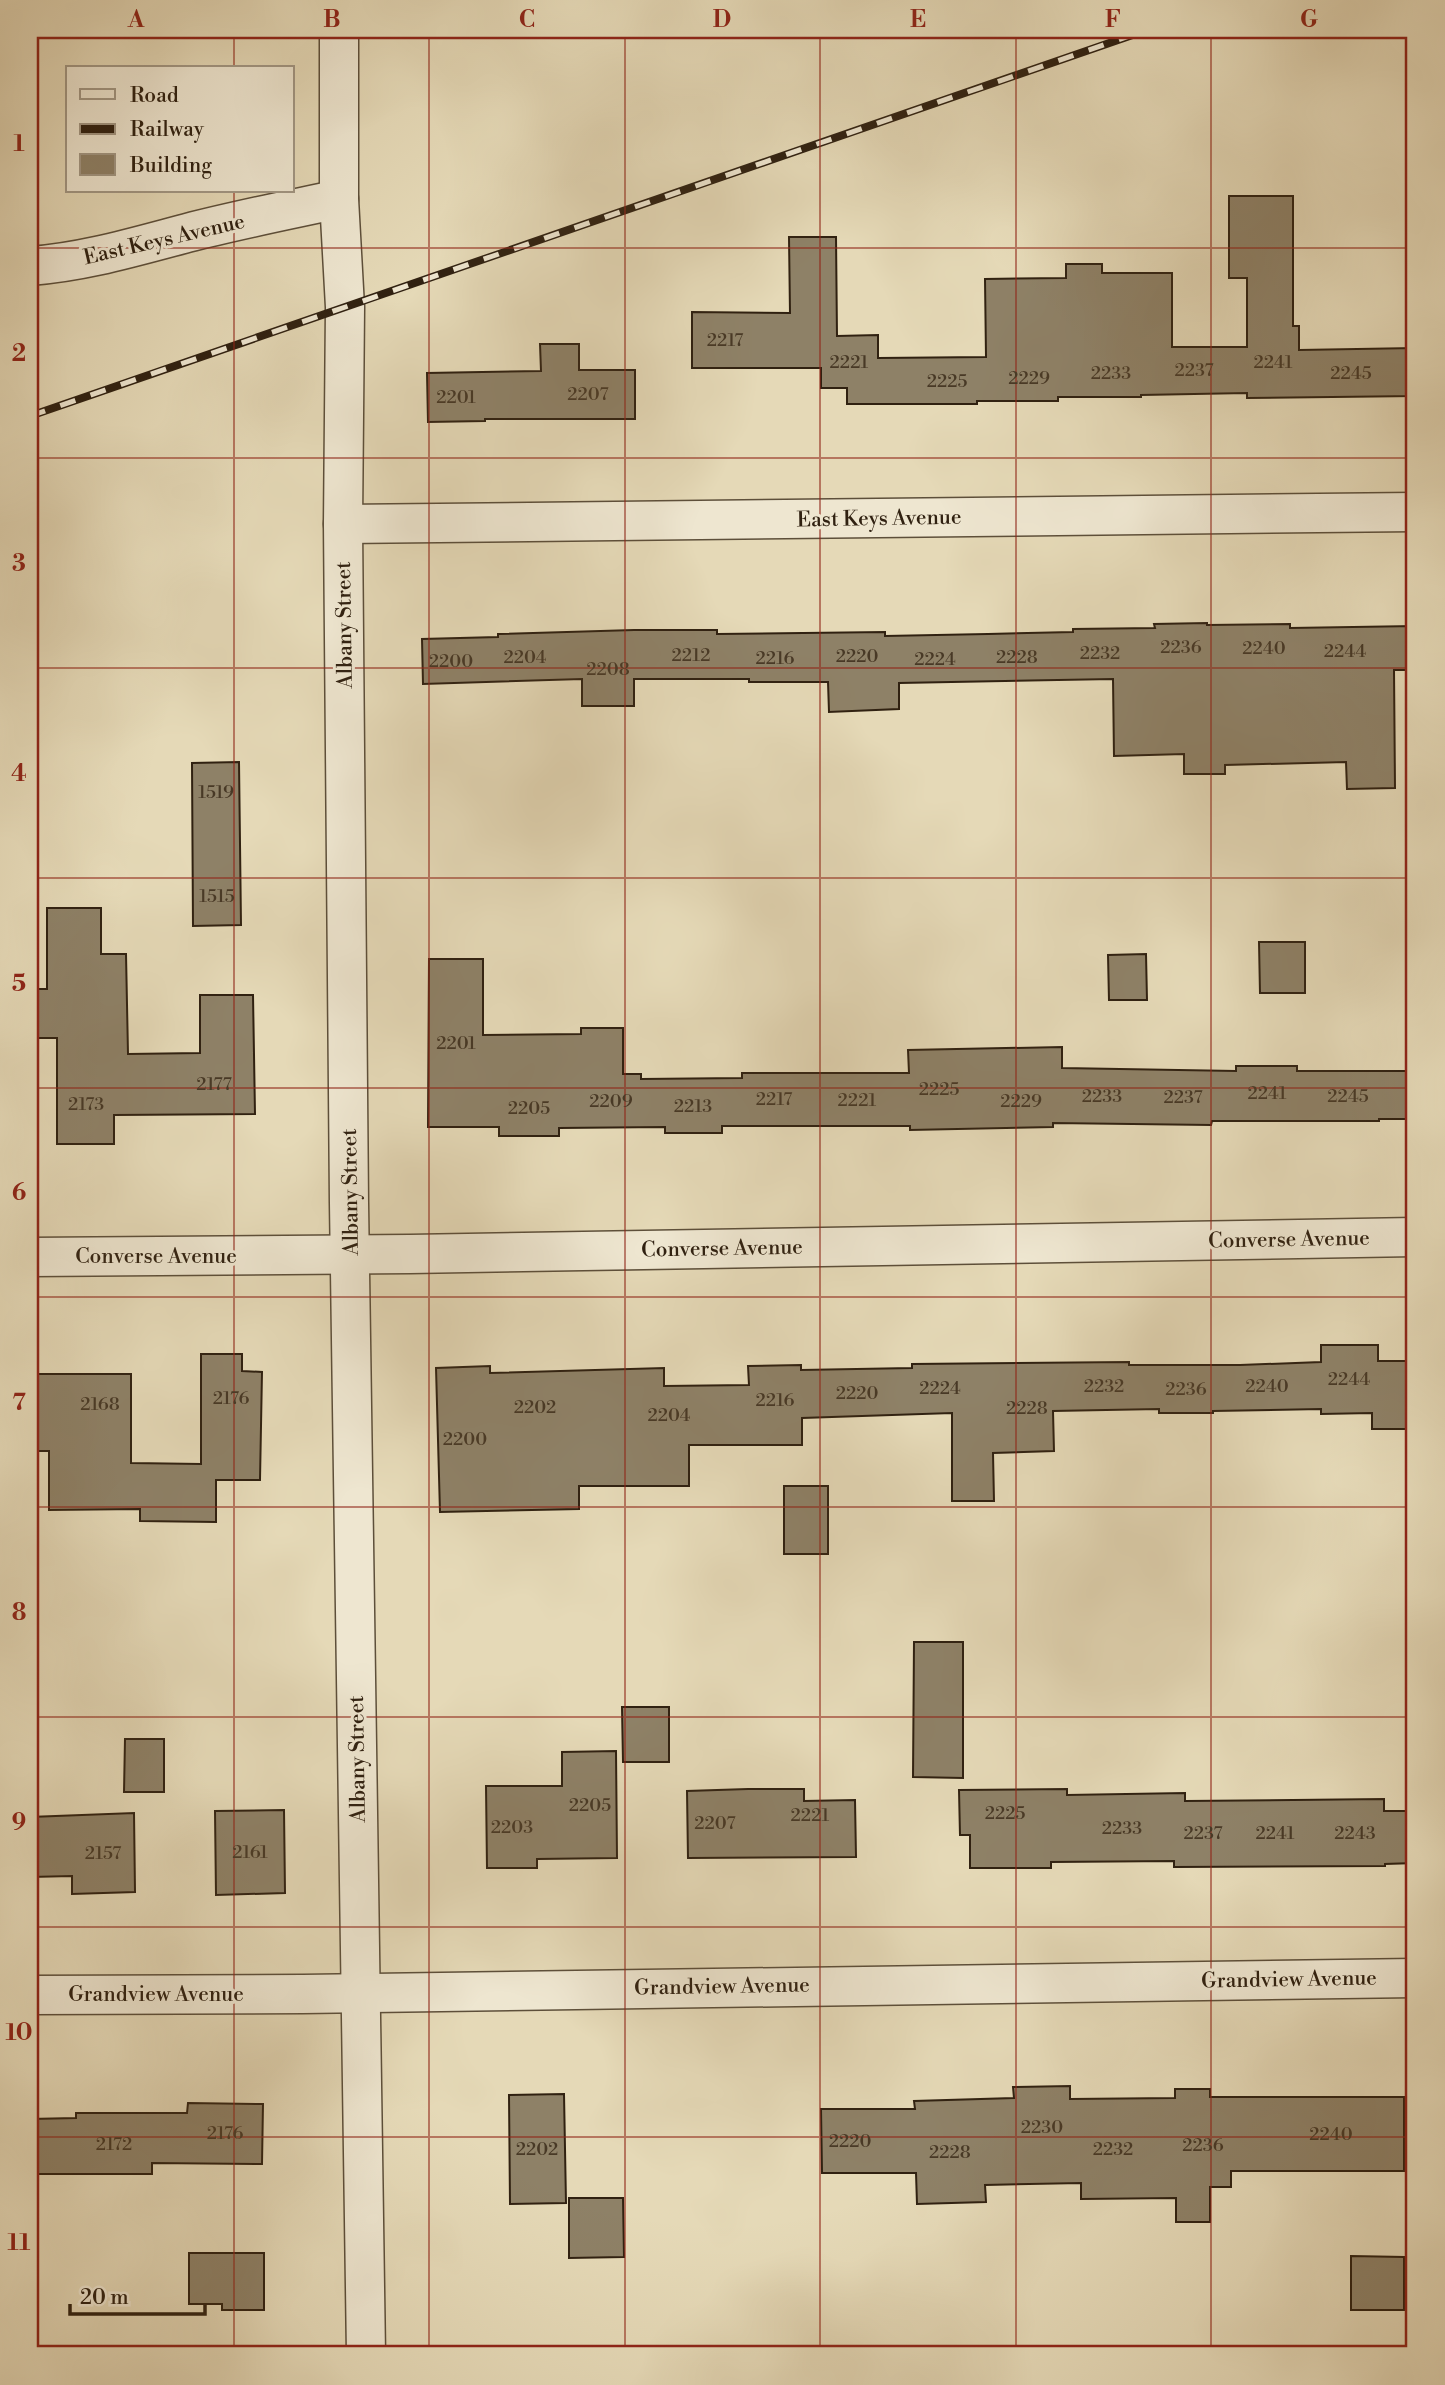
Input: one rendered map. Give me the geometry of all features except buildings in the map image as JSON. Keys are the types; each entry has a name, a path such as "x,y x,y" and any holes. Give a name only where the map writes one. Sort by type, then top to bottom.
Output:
{"street":[{"name":"Albany Street","path":"339,30 339,199 345,307 343,524 358,1919 366,2355"},
{"name":"East Keys Avenue","path":"30,266 60,264 115,253 189,232 339,199"},
{"name":"East Keys Avenue","path":"343,524 1415,512"},
{"name":"Converse Avenue","path":"30,1257 351,1255 1415,1237"},
{"name":"Grandview Avenue","path":"30,1995 1415,1978"}],"railway":[{"path":"30,416 1147,30"}]}
